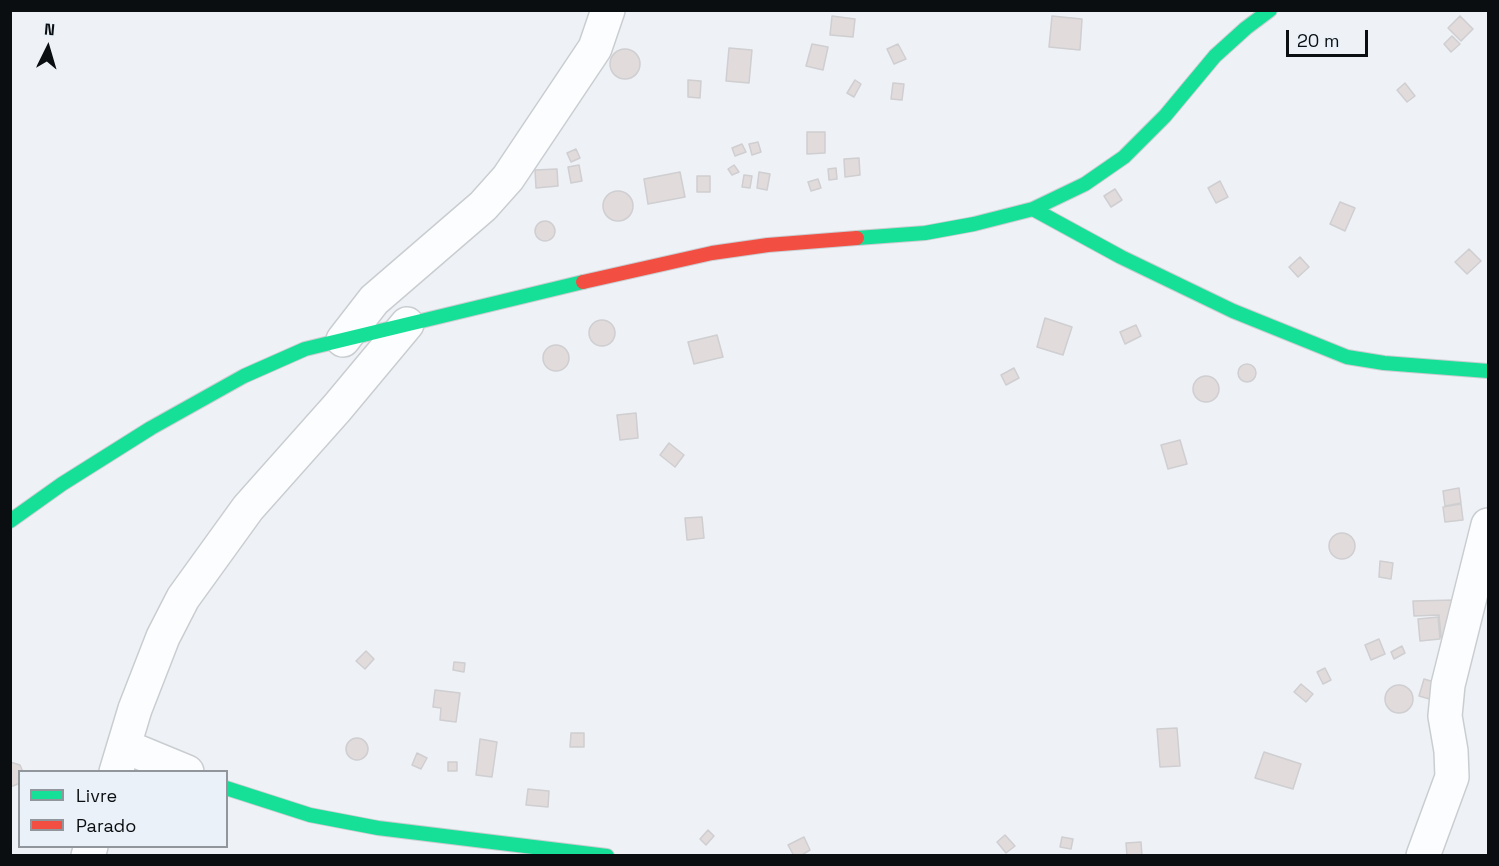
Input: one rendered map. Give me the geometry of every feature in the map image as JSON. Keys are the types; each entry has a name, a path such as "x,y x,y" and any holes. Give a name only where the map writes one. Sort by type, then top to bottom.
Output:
{"street":[{"path":"343,340 375,300 483,206 508,178 595,48 609,10"},
{"path":"16,513 150,428 244,376 305,349 712,253 768,245 925,233 974,224 1033,209 1085,184 1124,157 1165,116 1215,56 1270,10"},
{"path":"1033,209 1121,257 1233,311 1347,357 1384,363 1488,371"},
{"path":"182,770 120,758 135,709 163,637 183,598 248,508 407,324"},
{"path":"1424,855 1452,777 1451,751 1445,716 1448,685 1488,525"},
{"path":"228,789 310,815 378,828 606,855"}],"building":[{"path":"832,16 855,19 853,37 830,35"},
{"path":"1052,16 1082,19 1080,50 1049,47"},
{"path":"1460,16 1473,29 1461,41 1448,28"},
{"path":"1452,36 1460,44 1451,52 1444,44"},
{"path":"812,44 828,47 823,70 806,66"},
{"path":"898,44 906,59 894,64 887,49"},
{"path":"729,48 752,50 749,83 726,81"},
{"path":"625,49 635,54 640,64 635,74 625,79 615,74 610,64 615,54"},
{"path":"688,80 701,81 700,98 688,97"},
{"path":"855,80 861,84 854,97 847,93"},
{"path":"893,83 904,84 902,100 891,99"},
{"path":"1405,83 1415,96 1407,102 1397,90"},
{"path":"807,132 825,132 825,153 807,154"},
{"path":"758,142 761,152 752,155 749,144"},
{"path":"742,144 746,152 735,156 732,148"},
{"path":"576,149 580,158 571,162 567,153"},
{"path":"859,158 860,175 845,177 844,159"},
{"path":"579,165 582,181 571,183 568,167"},
{"path":"734,165 739,172 732,175 728,169"},
{"path":"836,168 837,179 829,180 828,169"},
{"path":"557,169 558,186 536,188 535,170"},
{"path":"680,172 685,197 648,204 644,179"},
{"path":"759,172 770,174 767,190 757,188"},
{"path":"744,175 752,176 750,188 742,187"},
{"path":"697,176 710,176 710,192 697,192"},
{"path":"818,179 821,188 811,191 808,182"},
{"path":"1220,181 1228,197 1216,203 1208,188"},
{"path":"1115,189 1122,200 1111,207 1104,196"},
{"path":"618,191 628,196 633,206 628,216 618,221 608,216 603,206 608,196"},
{"path":"1340,202 1355,208 1345,231 1330,224"},
{"path":"545,221 552,224 555,231 552,238 545,241 538,238 535,231 538,224"},
{"path":"1469,249 1481,261 1467,274 1455,262"},
{"path":"1300,257 1309,267 1298,277 1289,267"},
{"path":"1045,318 1072,327 1063,355 1037,347"},
{"path":"602,320 611,324 615,333 611,342 602,346 593,342 589,333 593,324"},
{"path":"1136,325 1141,336 1125,344 1120,332"},
{"path":"717,335 723,357 694,364 688,342"},
{"path":"556,345 565,349 569,358 565,367 556,371 547,367 543,358 547,349"},
{"path":"1247,364 1255,369 1256,373 1251,381 1247,382 1239,377 1238,373 1243,365"},
{"path":"1014,368 1019,378 1006,385 1001,375"},
{"path":"1206,376 1215,380 1219,389 1215,398 1206,402 1197,398 1193,389 1197,380"},
{"path":"636,413 638,438 620,440 617,415"},
{"path":"1180,440 1187,464 1168,469 1161,445"},
{"path":"669,443 684,455 675,467 660,455"},
{"path":"1459,488 1461,503 1445,506 1443,491"},
{"path":"1461,504 1463,520 1445,522 1443,507"},
{"path":"702,517 704,538 687,540 685,518"},
{"path":"1342,533 1351,537 1355,546 1351,555 1342,559 1333,555 1329,546 1333,537"},
{"path":"1380,561 1393,563 1391,579 1379,577"},
{"path":"1455,600 1451,637 1441,637 1439,615 1414,616 1413,601"},
{"path":"1438,617 1440,639 1420,641 1418,619"},
{"path":"1379,639 1385,654 1371,660 1365,645"},
{"path":"1402,646 1405,653 1394,659 1391,652"},
{"path":"366,651 374,659 365,669 356,661"},
{"path":"454,662 465,663 464,672 453,670"},
{"path":"1325,668 1331,680 1323,684 1317,672"},
{"path":"1424,679 1438,683 1433,700 1419,696"},
{"path":"1301,684 1313,694 1306,702 1294,692"},
{"path":"1399,685 1409,689 1413,699 1409,709 1399,713 1389,709 1385,699 1389,689"},
{"path":"435,690 460,693 456,722 440,720 441,708 433,707"},
{"path":"1177,728 1180,766 1160,767 1157,729"},
{"path":"571,733 584,733 584,747 570,747"},
{"path":"357,738 365,741 368,749 365,757 357,760 349,757 346,749 349,741"},
{"path":"480,739 497,742 492,777 476,775"},
{"path":"1264,752 1301,764 1293,789 1255,778"},
{"path":"417,753 427,758 421,769 412,765"},
{"path":"10,762 20,765 22,770 18,770 18,784 10,786"},
{"path":"448,762 457,762 457,771 448,771"},
{"path":"528,789 549,791 548,807 526,805"},
{"path":"708,830 714,836 706,845 700,839"},
{"path":"1005,835 1015,846 1006,853 997,842"},
{"path":"804,837 810,850 800,856 794,856 788,845"},
{"path":"1062,837 1073,839 1071,849 1060,847"},
{"path":"1141,842 1142,856 1127,856 1126,843"}],"traffic: fast":[{"path":"857,238 925,233 974,224 1033,209 1085,184 1124,157 1165,116 1215,56 1270,10"},
{"path":"1033,209 1121,257 1233,311 1347,357 1384,363 1488,371"},
{"path":"10,521 62,484 151,428 244,376 305,349 583,282"},
{"path":"228,789 310,815 378,828 607,856"}],"traffic: jam":[{"path":"583,282 712,253 768,245 857,238"}]}
